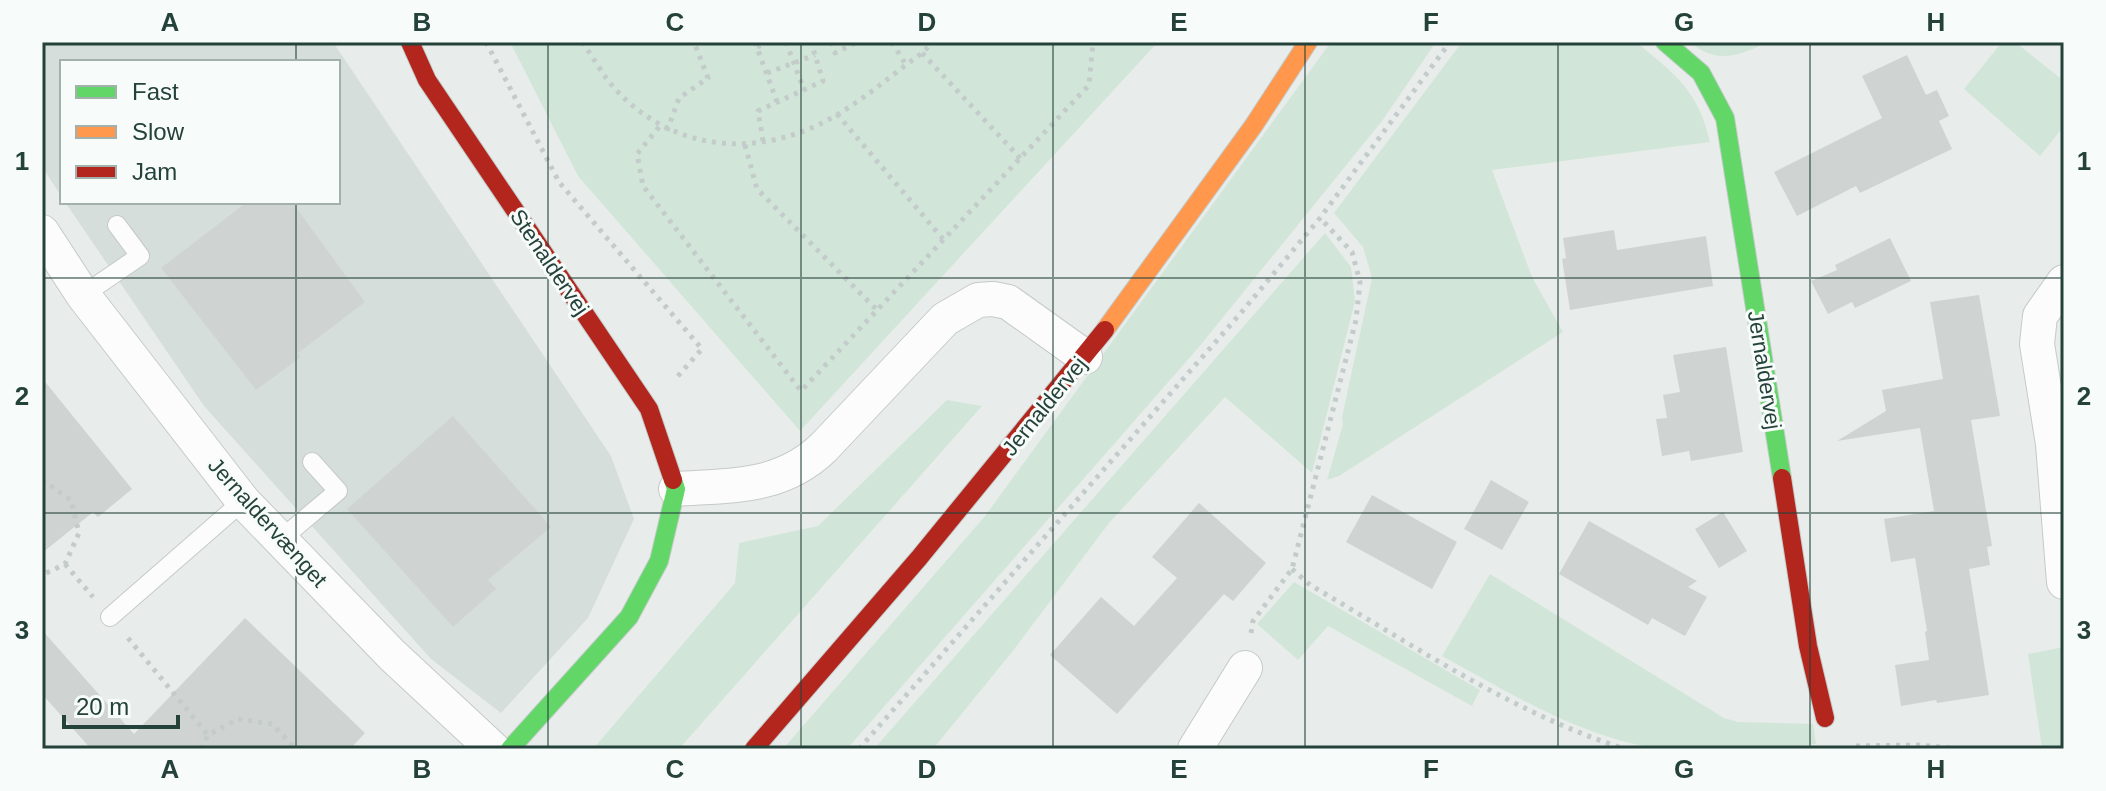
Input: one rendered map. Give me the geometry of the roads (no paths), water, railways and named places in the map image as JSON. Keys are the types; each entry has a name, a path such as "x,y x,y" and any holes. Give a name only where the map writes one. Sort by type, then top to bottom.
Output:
{"street":[{"name":"Stenaldervej","path":"410,42 427,80 649,409 676,489"},
{"name":"Jernaldervej","path":"754,749 919,558 1085,357 1254,125 1308,42"},
{"name":"Jernaldervej","path":"1665,42 1701,73 1725,118 1808,646 1825,718"},
{"name":"Jernaldervænget","path":"42,232 83,295 243,501 392,655 493,749"},
{"path":"2064,282 2040,316 2037,344 2053,444 2064,582"},
{"path":"510,749 629,617 659,561 676,489 761,482 780,477 803,465 824,447 945,319 978,300 1008,302 1085,357"},
{"path":"1195,749 1245,668"}],"lane":[{"path":"83,295 140,256 117,225"},
{"path":"280,540 338,491 312,462"},
{"path":"110,617 243,501"}]}
